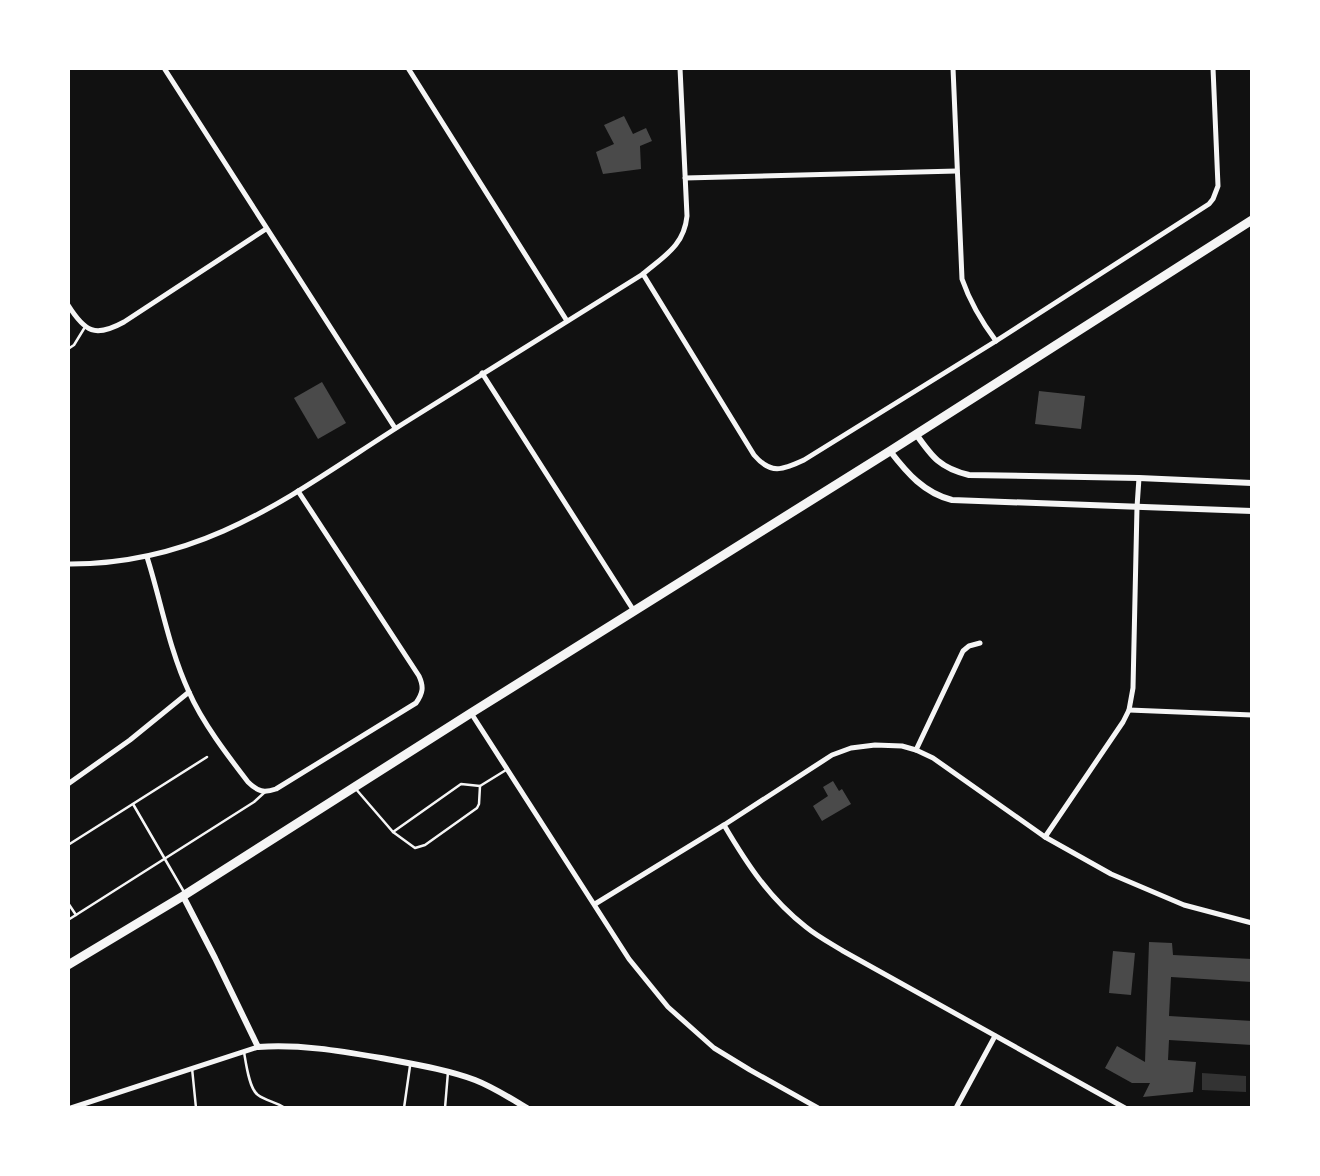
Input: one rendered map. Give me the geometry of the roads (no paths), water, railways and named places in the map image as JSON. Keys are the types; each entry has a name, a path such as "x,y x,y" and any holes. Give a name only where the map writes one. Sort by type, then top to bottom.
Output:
{"highway":[{"path":"71,965 890,451 1252,220"}],"street":[{"path":"164,68 395,428"},
{"path":"408,68 567,321"},
{"path":"68,564 147,557 187,546 254,517 643,274 672,250 680,241 685,228 687,216 680,68"},
{"path":"953,68 962,279 969,299 996,341"},
{"path":"643,274 754,455 761,463 779,470 804,460 1205,207 1213,199 1218,186 1213,68"},
{"path":"685,178 957,171"},
{"path":"68,305 85,327 96,331 119,325 266,229"},
{"path":"482,373 634,611"},
{"path":"916,434 938,462 953,471 969,475 1252,483"},
{"path":"890,451 923,488 952,500 1252,510"},
{"path":"1045,837 1115,735 1129,710 1133,688 1139,478"},
{"path":"147,557 175,655 189,692 201,714 256,790 265,792 276,789 416,703 422,695 423,686 298,491"},
{"path":"916,750 963,651 980,643"},
{"path":"68,784 130,740 189,692"},
{"path":"1129,710 1252,715"},
{"path":"471,713 629,959 668,1007 715,1048 818,1108"},
{"path":"595,904 832,755 851,748 875,745 902,746 933,758 1045,837 1111,874 1184,905 1252,923"},
{"path":"724,825 748,866 775,899 806,927 842,951 1125,1108"},
{"path":"184,896 258,1047"},
{"path":"956,1108 995,1036"},
{"path":"71,1108 258,1047 282,1045 448,1072 477,1081 516,1105 527,1108"}],"lane":[{"path":"68,349 74,345 85,327"},
{"path":"68,845 207,757"},
{"path":"393,832 461,784 480,786 508,770"},
{"path":"354,788 393,832 415,848 421,847 477,808 480,786"},
{"path":"68,920 254,802 265,792"},
{"path":"133,804 184,896"},
{"path":"68,903 76,915"},
{"path":"244,1052 254,1090 260,1097 285,1108"},
{"path":"404,1108 410,1064"},
{"path":"192,1068 195,1108"},
{"path":"445,1108 448,1072"}]}
